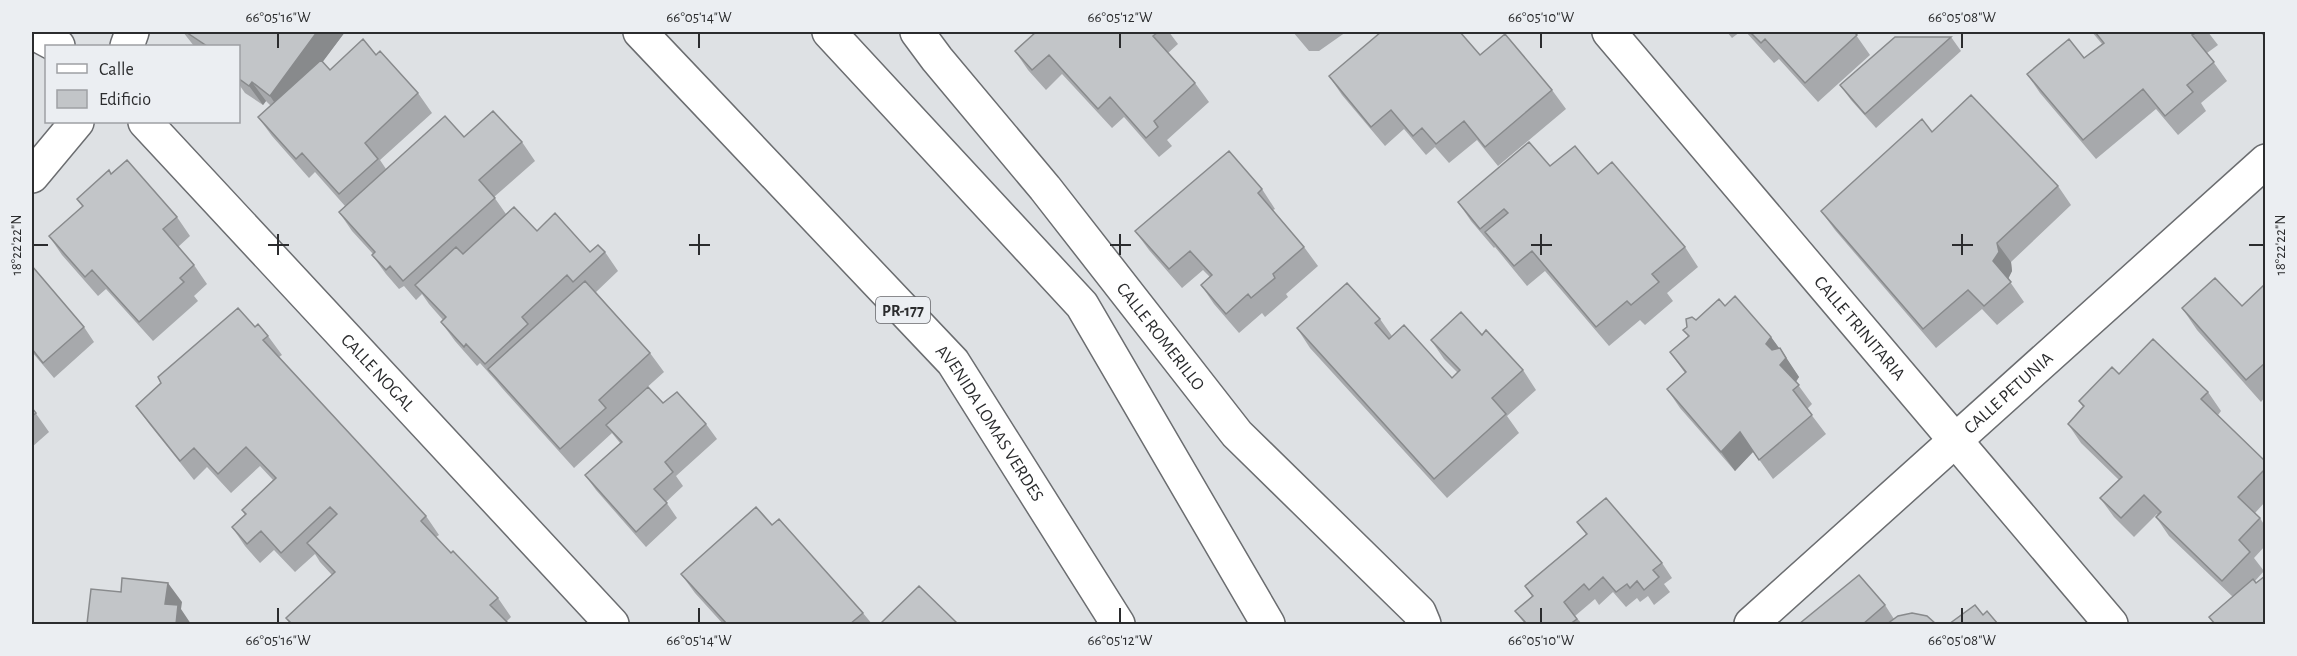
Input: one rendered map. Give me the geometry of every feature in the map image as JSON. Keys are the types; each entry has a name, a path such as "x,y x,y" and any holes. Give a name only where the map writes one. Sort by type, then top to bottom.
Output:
{"street":[{"path":"32,32 56,45"},
{"name":"AVENIDA LOMAS VERDES","path":"640,32 952,362 1118,624"},
{"path":"829,32 1082,305 1268,624"},
{"name":"CALLE ROMERILLO","path":"917,32 1045,188 1237,434 1419,612 1424,624"},
{"name":"CALLE TRINITARIA","path":"1610,32 2111,624"},
{"path":"32,176 76,123"},
{"name":"CALLE NOGAL","path":"145,123 612,624"},
{"name":"CALLE PETUNIA","path":"1751,624 2265,160"}],"building":[{"path":"186,32 317,32 270,96 252,82 249,86 240,79 240,45 206,45"},
{"path":"1036,32 1158,32 1153,36 1195,83 1154,121 1158,127 1146,138 1110,97 1098,109 1049,55 1032,70 1015,51"},
{"path":"1381,32 1460,32 1480,55 1505,34 1552,90 1485,147 1464,121 1436,144 1422,128 1413,136 1391,110 1371,127 1329,76"},
{"path":"1750,32 1854,32 1857,35 1805,83 1765,39 1761,43"},
{"path":"2095,32 2197,32 2192,35 2214,62 2187,85 2193,92 2165,116 2143,89 2083,140 2027,74 2069,39 2084,58 2104,43"},
{"path":"1895,37 1951,37 1865,114 1840,85"},
{"path":"363,39 376,55 380,51 418,93 365,143 378,159 339,194 302,153 296,159 258,117 321,60 330,70"},
{"path":"1971,95 2058,186 1997,243 1999,252 1993,261 2011,282 1984,306 1968,290 1923,329 1821,211 1922,119 1932,132"},
{"path":"493,111 522,142 479,180 495,198 403,281 390,266 386,270 372,255 375,252 339,212 445,116 464,137"},
{"path":"1529,142 1550,166 1575,146 1598,174 1612,162 1685,247 1652,274 1659,282 1631,305 1627,301 1596,327 1532,251 1514,266 1485,232 1508,213 1504,209 1480,229 1458,202"},
{"path":"1229,151 1262,189 1258,193 1304,247 1273,274 1275,278 1251,298 1248,294 1226,314 1201,285 1212,275 1190,251 1169,269 1135,231"},
{"path":"127,160 177,217 163,229 194,265 180,278 184,282 139,322 92,270 85,277 49,236 83,206 77,199 109,170 111,174"},
{"path":"514,207 537,231 555,213 590,252 598,245 605,252 573,282 567,275 522,317 528,324 485,364 466,344 464,347 441,322 446,317 415,285 456,247 463,254"},
{"path":"32,266 84,327 43,363 32,349"},
{"path":"2215,278 2242,306 2265,284 2265,363 2246,380 2182,308"},
{"path":"585,281 650,353 599,400 606,408 560,449 488,369"},
{"path":"1347,283 1380,319 1375,323 1389,339 1404,325 1452,378 1460,370 1431,340 1461,312 1482,335 1486,330 1523,370 1492,398 1506,414 1434,479 1297,328"},
{"path":"1735,296 1771,337 1766,344 1772,350 1780,348 1786,358 1780,365 1799,385 1793,390 1812,415 1759,460 1740,432 1721,452 1667,389 1686,372 1670,352 1689,336 1683,330 1687,327 1686,319 1692,317 1696,320 1719,299 1725,306"},
{"path":"238,308 255,327 258,324 268,336 263,340 426,516 421,521 498,598 490,605 509,624 292,624 286,618 335,572 307,543 337,514 330,507 281,553 261,531 247,544 232,527 246,514 242,510 276,478 246,447 218,474 194,448 180,461 136,406 161,383 158,377"},
{"path":"2153,339 2208,392 2201,399 2265,461 2265,469 2238,497 2260,518 2239,540 2250,552 2222,581 2156,517 2161,512 2144,495 2121,518 2100,498 2122,477 2068,424 2084,406 2079,401 2112,367 2119,374"},
{"path":"648,387 663,403 677,392 706,424 665,462 673,472 654,489 667,503 636,532 585,475 622,442 606,425"},
{"path":"1606,498 1662,563 1653,570 1659,577 1644,590 1637,581 1630,588 1627,584 1616,592 1603,577 1589,590 1584,584 1564,602 1577,619 1570,624 1527,624 1515,611 1533,596 1525,586 1587,534 1577,522"},
{"path":"756,507 772,525 779,519 863,613 850,624 727,624 681,574"},
{"path":"1859,575 1885,605 1863,624 1799,624"},
{"path":"2265,576 2265,624 2215,624 2209,617 2253,579 2256,583"},
{"path":"122,578 168,583 165,604 178,605 176,624 87,624 91,589 121,592"},
{"path":"919,586 958,624 880,624"},
{"path":"1975,605 1983,615 1987,611 1998,624 1949,624"},
{"path":"1912,613 1927,616 1936,624 1887,624 1898,616"}]}
